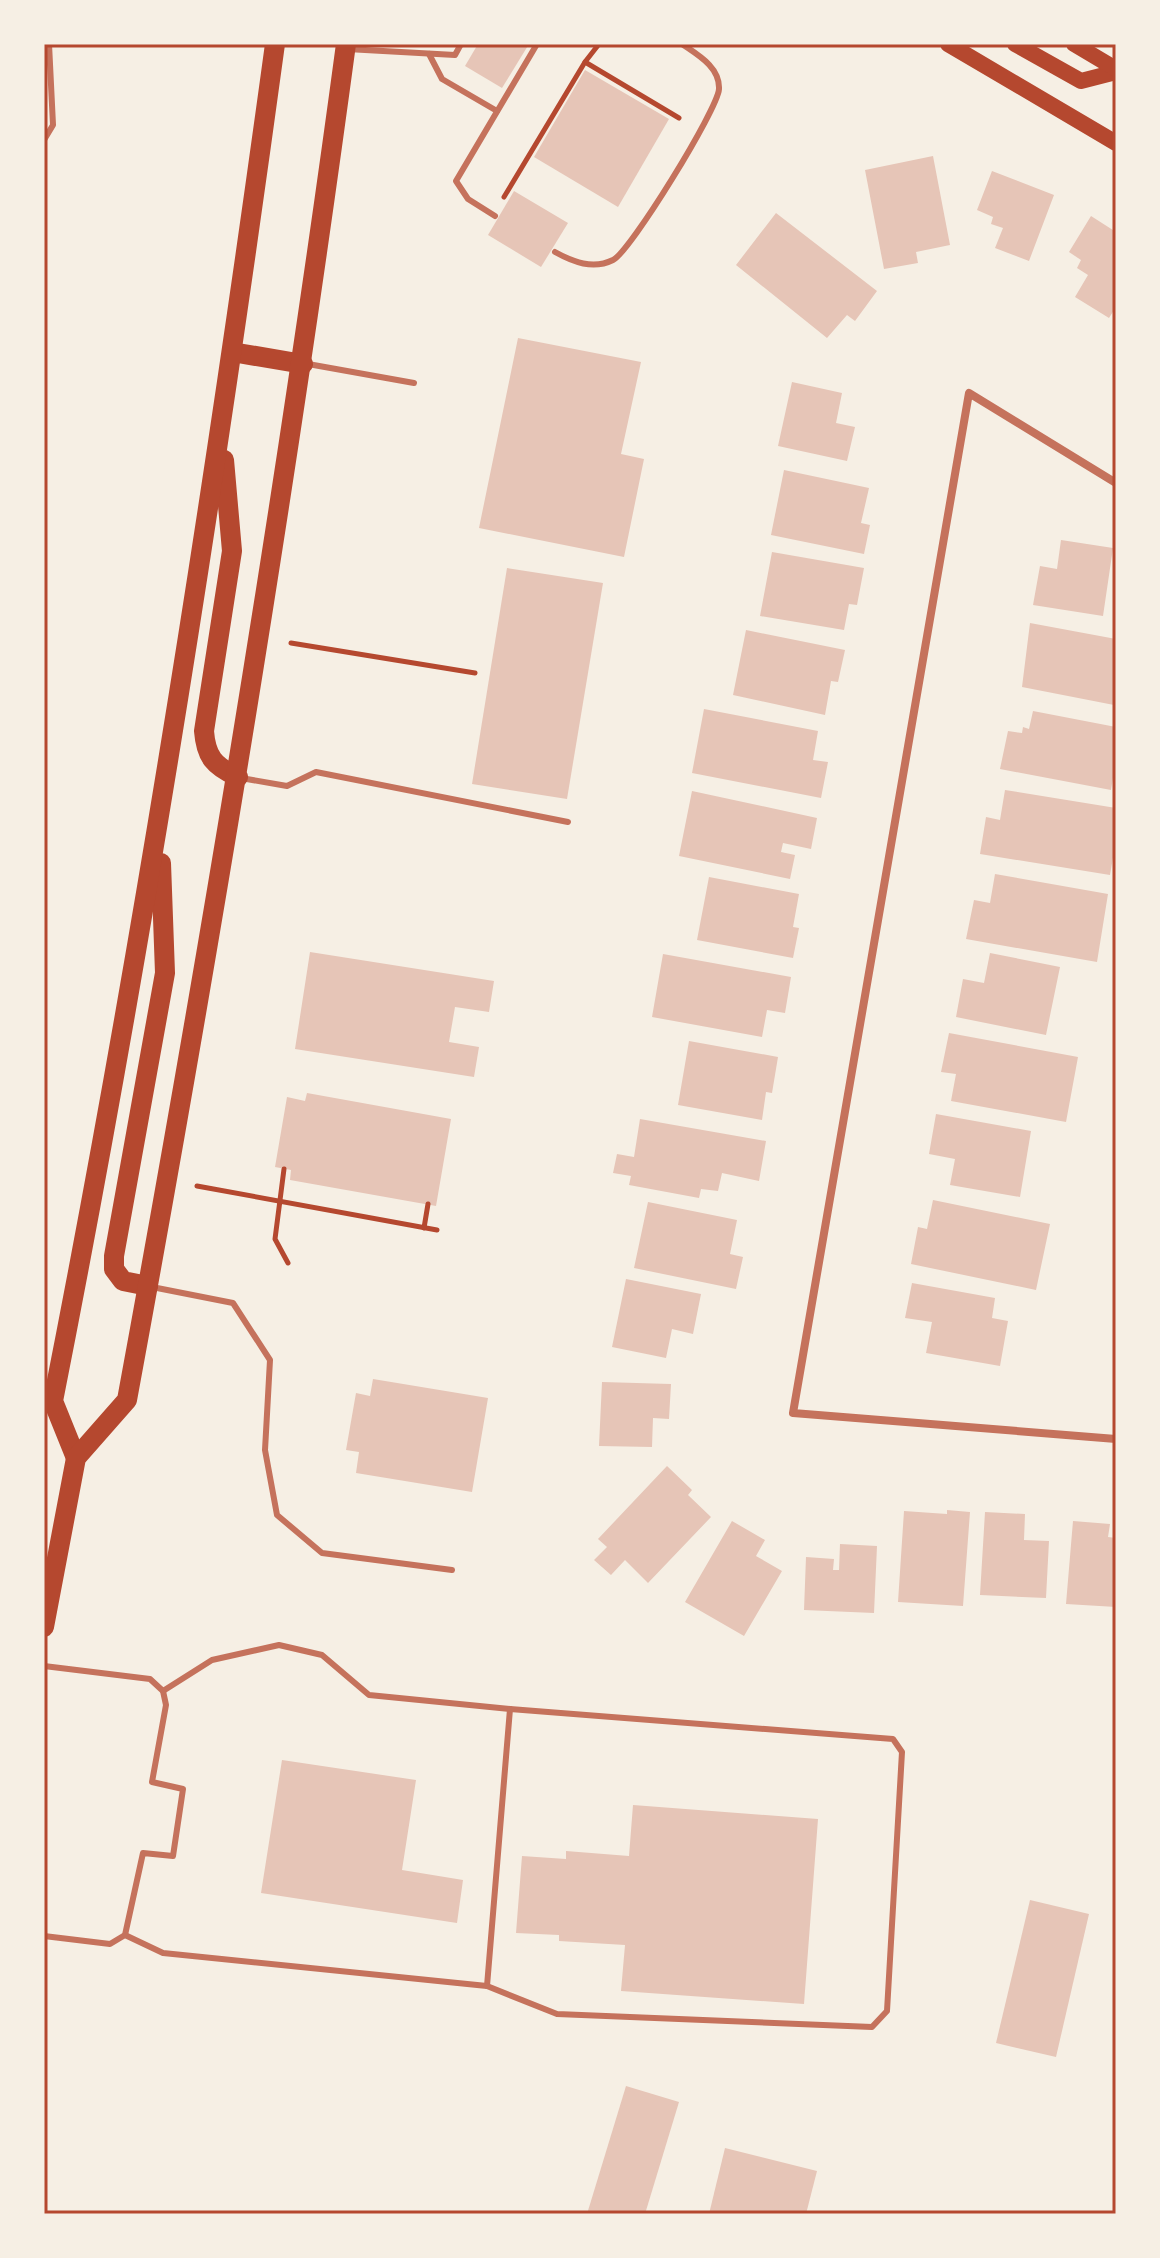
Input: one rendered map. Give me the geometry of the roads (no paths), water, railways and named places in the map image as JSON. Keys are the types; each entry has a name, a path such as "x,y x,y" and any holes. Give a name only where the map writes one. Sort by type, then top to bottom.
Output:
{"main road":[{"path":"76,1458 53,1401 159,831 221,437 275,44"},
{"path":"948,44 1116,143"},
{"path":"1015,44 1081,81 1116,70"},
{"path":"1074,44 1116,70"},
{"path":"44,1627 76,1458 127,1400 238,777 303,364 345,47"},
{"path":"232,352 303,364"},
{"path":"221,437 232,551 204,731 206,753 219,769 238,777"},
{"path":"148,1286 123,1281 114,1269 114,1256 165,973 159,831"}],"street":[{"path":"1116,483 969,393 793,1413 1116,1439"}],"lane":[{"path":"44,140 53,125 49,44"},
{"path":"345,47 455,55 461,44"},
{"path":"494,215 462,194 456,181 537,44"},
{"path":"555,252 577,263 592,265 622,255 703,126 717,98 717,76 710,65 682,44"},
{"path":"429,54 442,79 497,111"},
{"path":"303,364 414,383"},
{"path":"238,777 287,786 316,772 568,822"},
{"path":"148,1286 233,1303 270,1360 265,1450 277,1515 322,1553 452,1570"},
{"path":"125,1935 163,1953 487,1986 557,2014 872,2027 887,2011 902,1752 893,1739 369,1695 322,1655 279,1645 212,1660 163,1691"},
{"path":"44,1666 150,1679 163,1691 166,1705 152,1782 183,1789 173,1856 143,1853 125,1935 110,1944 44,1936"},
{"path":"487,1986 510,1709"}]}
